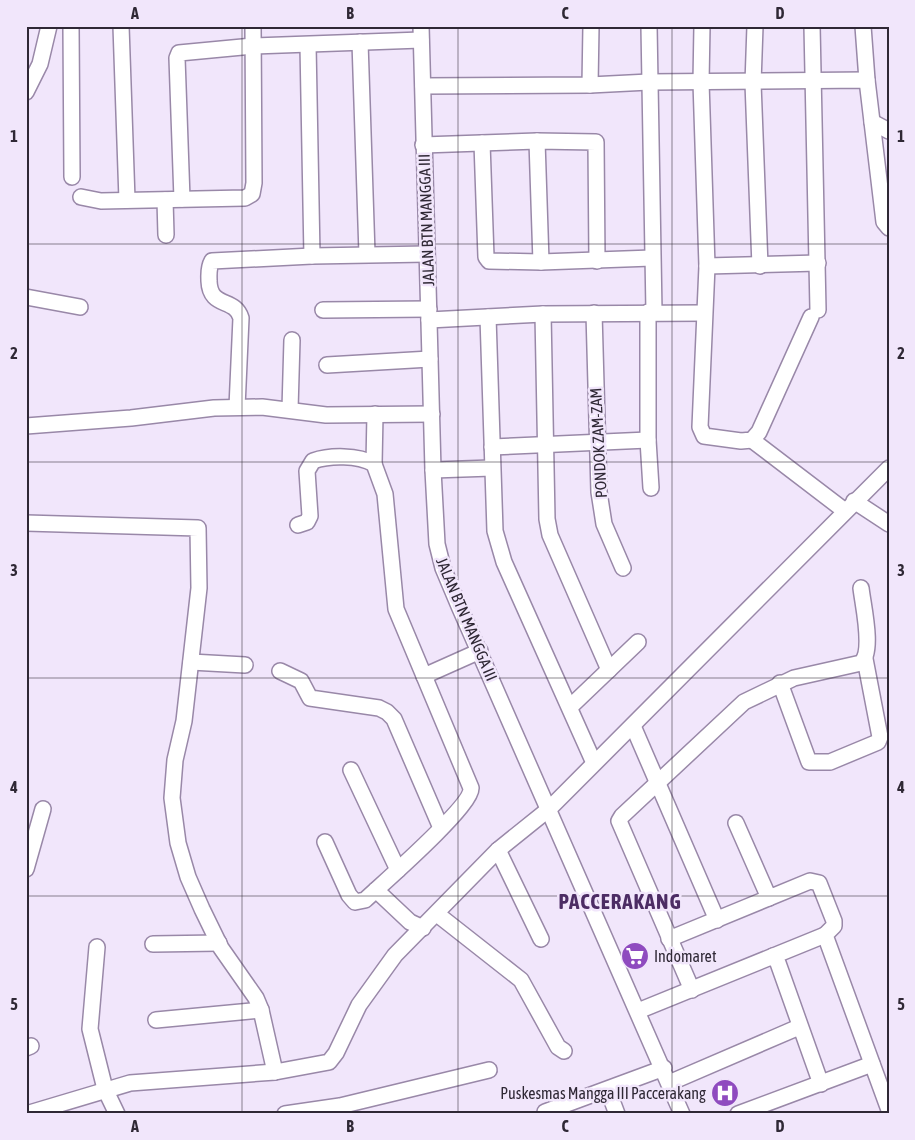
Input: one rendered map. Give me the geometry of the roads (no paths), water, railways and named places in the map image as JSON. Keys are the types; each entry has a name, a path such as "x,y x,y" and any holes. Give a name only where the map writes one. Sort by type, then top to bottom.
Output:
{"street":[{"path":"26,92 40,64 49,26"},
{"path":"70,26 72,177"},
{"path":"121,26 127,200"},
{"path":"81,197 101,201 166,200 246,198 252,194 254,182 253,26"},
{"path":"590,86 591,26"},
{"path":"649,26 652,258 648,440 651,488"},
{"path":"702,26 701,82 707,266 700,427 702,434 709,438 748,442 759,432 814,314 818,263 812,26"},
{"path":"755,26 753,82 760,266"},
{"path":"863,26 867,80 884,222 889,228"},
{"path":"182,199 177,56 182,52 253,46 360,42 421,33"},
{"name":"JALAN BTN MANGGA III","path":"421,33 433,470 437,544 443,568 664,1068 682,1114"},
{"path":"360,42 367,254"},
{"path":"308,45 312,256"},
{"path":"423,86 590,86 649,82 813,82 867,80"},
{"path":"872,122 889,131"},
{"path":"423,145 537,141 596,142 597,261"},
{"path":"537,141 541,262"},
{"path":"482,143 487,260 493,262 541,262 652,258"},
{"path":"166,200 166,235"},
{"path":"237,408 241,318 239,311 216,299 211,294 209,290 211,263 226,259 427,254"},
{"path":"707,266 818,263"},
{"path":"26,297 80,307"},
{"path":"323,310 488,317 651,312 704,313"},
{"path":"543,314 547,518 550,535 609,670"},
{"name":"PONDOK ZAM-ZAM","path":"594,314 596,444 602,514 616,555 623,568"},
{"path":"488,317 494,531 498,546 594,763"},
{"path":"290,409 292,340"},
{"path":"327,366 430,359"},
{"path":"26,426 262,407 326,415 432,414"},
{"path":"325,842 352,900 359,902 376,890 441,828 469,798 472,788 396,609 385,494 374,464 375,414"},
{"path":"492,447 596,444 648,440"},
{"path":"752,440 849,506 889,524"},
{"path":"298,525 307,522 310,516 307,471 312,461 320,458 356,458 374,464"},
{"path":"433,470 492,468"},
{"path":"26,1114 44,1111 105,1088 130,1083 275,1072 329,1062 336,1053 359,1005 395,955 498,850 550,809 849,506 889,468"},
{"path":"26,524 198,528 199,588 184,721 174,760 172,798 178,843 188,877 219,942 256,998 261,1010 275,1072"},
{"path":"780,683 809,762 830,762 878,742 880,737 865,660 868,646 861,588"},
{"path":"570,707 638,642"},
{"path":"424,676 480,652"},
{"path":"692,990 669,940 620,821 622,816 744,702 780,683 794,678 855,666 865,660"},
{"path":"191,662 245,665"},
{"path":"280,671 301,681 310,698 379,708 387,712 394,720 441,828"},
{"path":"633,726 659,782 717,920"},
{"path":"351,770 398,870"},
{"path":"26,869 43,809"},
{"path":"736,823 769,898"},
{"path":"498,850 541,939"},
{"path":"638,1011 826,935 834,926 834,921 819,883 810,881 669,940"},
{"path":"376,890 410,922 423,928"},
{"path":"437,914 521,980 558,1047 564,1050"},
{"path":"826,935 889,1110"},
{"path":"153,944 219,942"},
{"path":"97,947 90,1029 105,1088 117,1114"},
{"path":"773,956 778,963 799,1027 821,1084"},
{"path":"156,1020 261,1010"},
{"path":"669,1083 799,1027"},
{"path":"743,1113 872,1064"},
{"path":"545,1112 664,1068"},
{"path":"285,1114 340,1106 488,1070"},
{"path":"608,1090 617,1114"}],"place":[{"name":"Indomaret","path":"635,956"},
{"name":"Puskesmas Mangga III Paccerakang","path":"725,1093"}],"district":[{"name":"PACCERAKANG","path":"620,901"}]}
